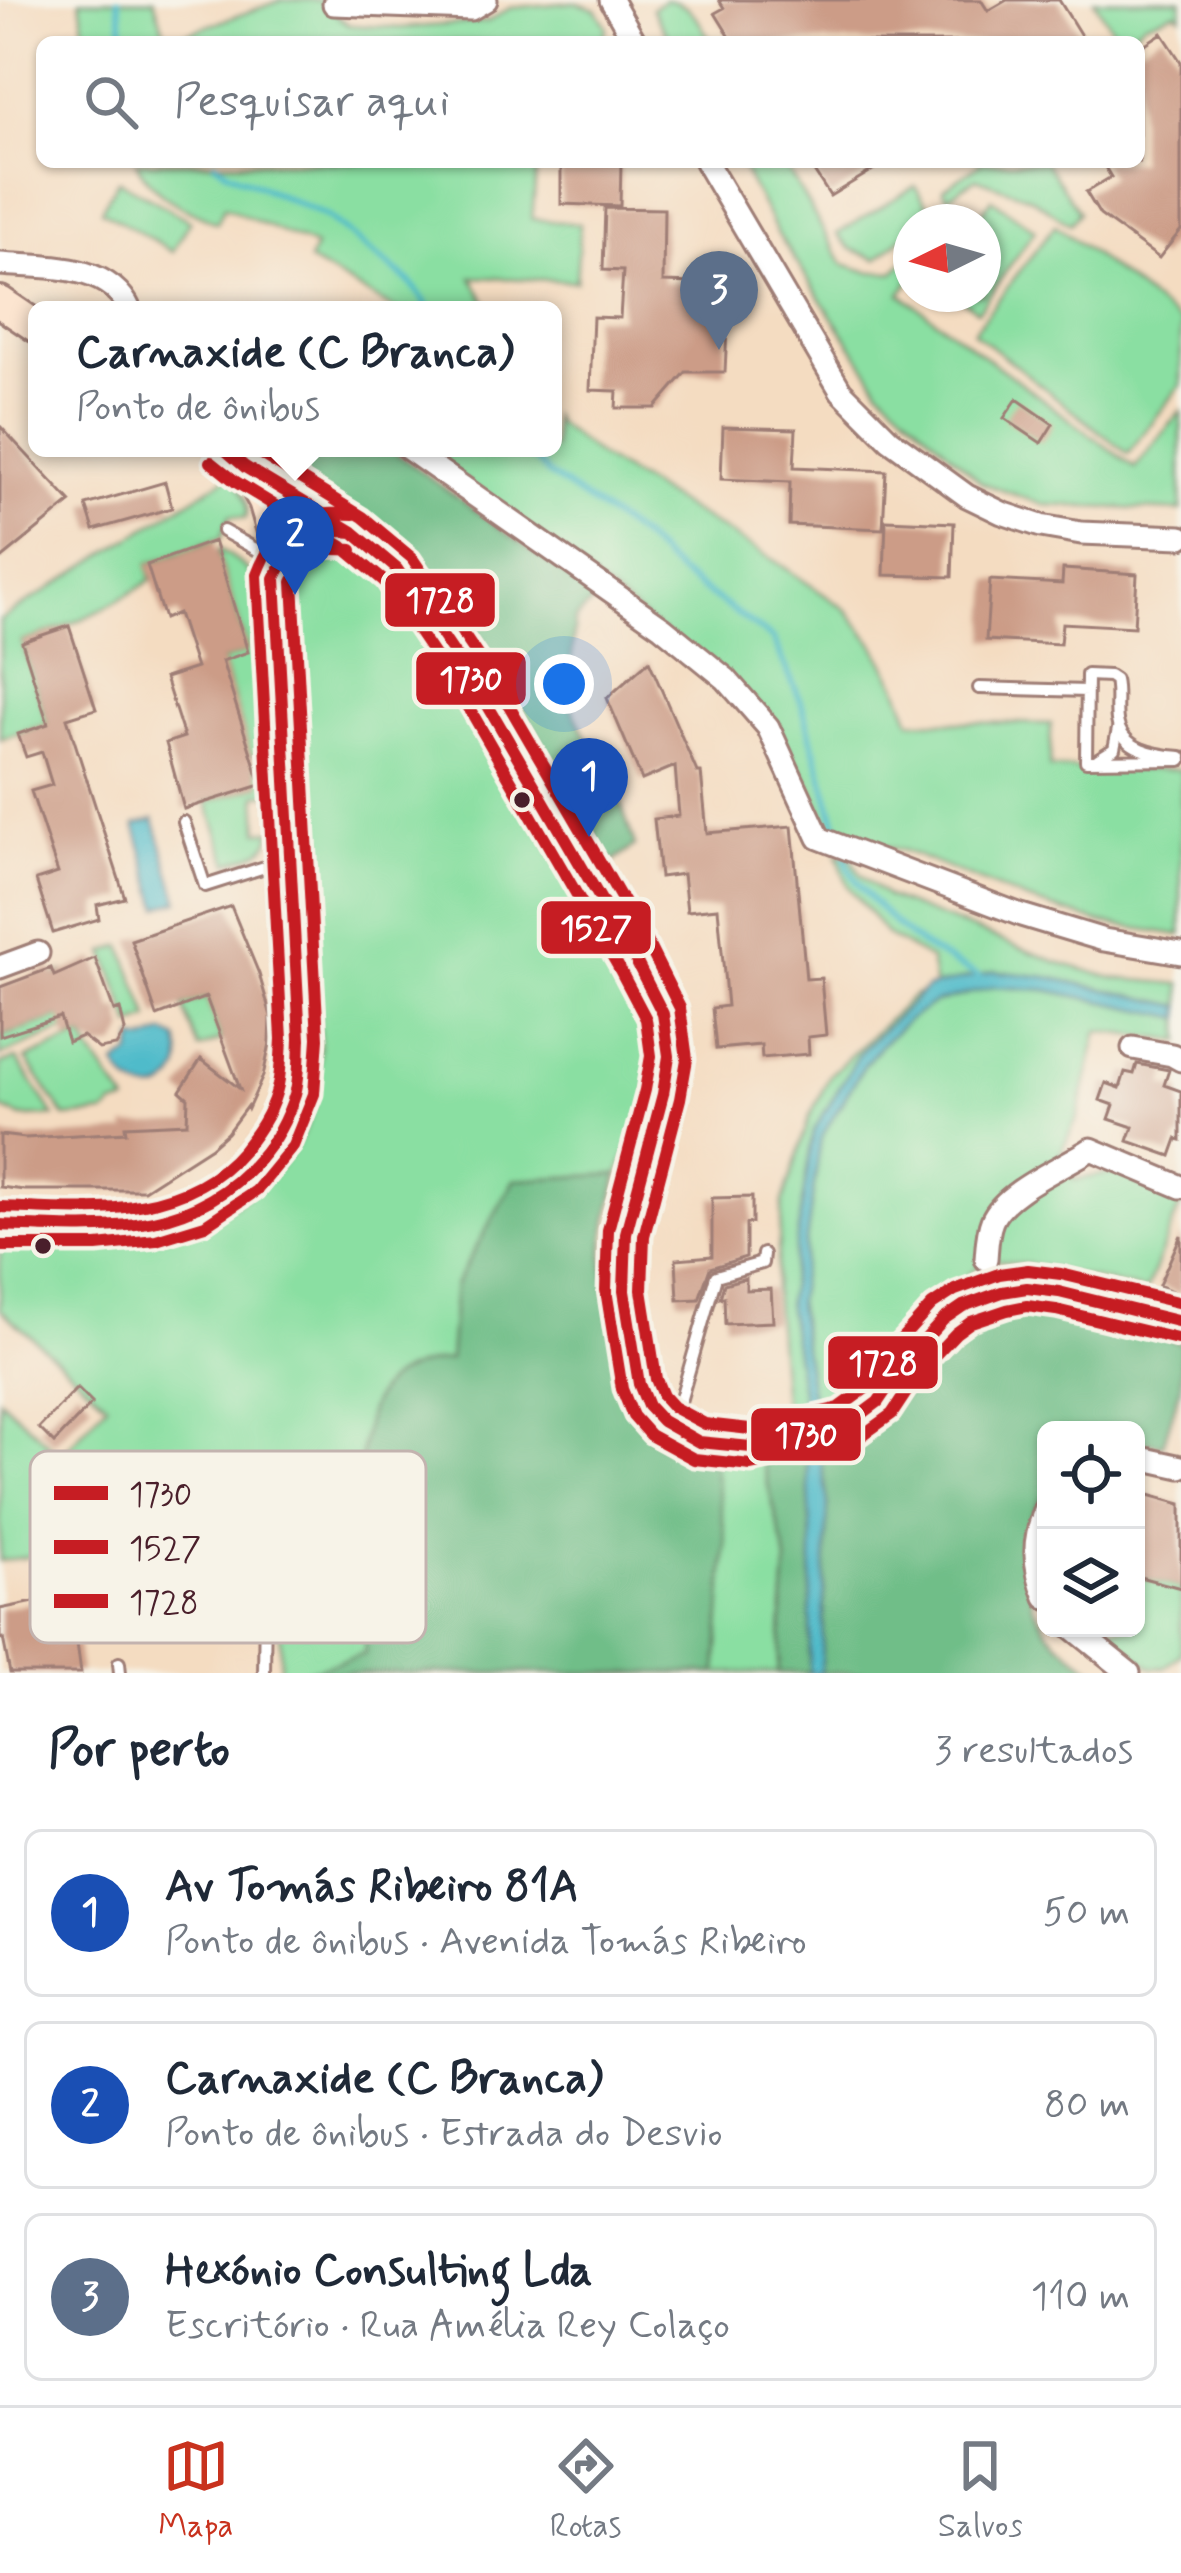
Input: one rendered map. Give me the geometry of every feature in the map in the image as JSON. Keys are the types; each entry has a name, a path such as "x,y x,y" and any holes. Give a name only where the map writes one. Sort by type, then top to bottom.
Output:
{"street":[{"path":"334,4 471,8 485,0"},
{"path":"610,0 631,36"},
{"path":"710,168 841,391 890,440 967,496 1002,513 1081,533 1181,537"},
{"path":"0,264 104,278 126,301"},
{"path":"234,457 352,532 397,569 532,781 663,1014 669,1056 626,1233 624,1292 639,1384 648,1406 672,1430 699,1442 751,1447 847,1425 878,1402 907,1359 944,1319 963,1306 1002,1292 1027,1288 1058,1292 1181,1322"},
{"path":"1,1226 94,1228 153,1222 195,1210 242,1178 277,1138 296,1091 300,1039 274,538 265,501 234,457"},
{"path":"420,457 662,627 726,679 768,728 819,838 1022,915 1104,940 1181,953"},
{"path":"275,569 290,546 319,529 352,532"},
{"path":"0,967 38,953"},
{"path":"1132,1048 1181,1060"},
{"path":"986,1259 993,1217 1035,1178 1061,1169 1091,1149 1181,1187"},
{"path":"1145,1459 1181,1467"},
{"path":"1037,1532 1037,1566"},
{"path":"1084,1637 1130,1673"}],"lane":[{"path":"224,532 275,569"},
{"path":"1095,761 1114,749 1118,728 1115,680 1087,675 1086,760 1095,761 1181,758"},
{"path":"979,688 1087,691"},
{"path":"1118,728 1138,748 1181,758"},
{"path":"184,822 205,886 291,859"},
{"path":"672,1430 716,1276 762,1263 763,1253"},
{"path":"264,1643 264,1673"}],"green space":[{"path":"80,0 154,0 166,36 85,36"},
{"path":"283,0 324,0 349,25 400,28 487,22 510,8 575,2 596,9 607,27 604,36 179,36"},
{"path":"665,0 688,9 707,36 668,36 652,8"},
{"path":"1094,0 1181,0 1181,16 1175,12 1146,22 1127,36 1117,36"},
{"path":"140,168 536,168 532,219 580,224 576,281 472,277 485,301 380,301 309,261 315,247 224,207 217,223 160,193"},
{"path":"742,168 787,168 843,264 869,272 893,272 893,312 925,312 1135,468 1181,411 1181,511 1044,505 982,483 880,388 779,236"},
{"path":"974,168 1049,168 1079,212 1070,224 1032,198 976,178 948,197 943,189"},
{"path":"118,180 190,221 173,252 101,210"},
{"path":"915,186 927,204 893,204 893,245 877,259 851,249 837,234"},
{"path":"1001,205 1035,230 1001,278"},
{"path":"1055,225 1181,323 1181,385 1128,454 973,332 988,312 1001,312 1001,295"},
{"path":"562,428 600,457 775,561 847,610 874,644 911,721 1051,724 1050,768 1181,770 1181,935 1101,923 1026,900 905,851 831,834 812,788 766,711 434,457 562,457"},
{"path":"274,457 401,457 597,598 575,620 568,701 620,801 635,846 612,863 462,606 417,555"},
{"path":"232,474 244,495 246,518 230,516 221,538 148,564 151,580 136,590 89,616 22,642 48,724 0,739 0,620"},
{"path":"313,545 349,546 388,581 634,987 647,1040 648,1095 620,1170 604,1244 618,1366 640,1423 669,1451 706,1462 761,1457 787,1559 778,1673 280,1673 280,1643 426,1643 426,1451 65,1451 107,1403 0,1309 0,1245 139,1240 194,1226 269,1177 304,1131 314,1105 320,1049 295,587"},
{"path":"220,549 247,569 261,607 268,753 251,756 222,661 248,651"},
{"path":"268,761 270,793 257,795 259,831 271,831 270,838 257,853 229,863 207,802 260,785 254,763"},
{"path":"837,855 850,856 861,875 887,897 1057,962 1113,978 1181,984 1181,1041 1098,1031 1078,1117 1061,1152 1074,1180 1117,1172 1181,1203 1146,1291 986,1259 921,1319 886,1378 860,1406 785,1427 774,1289 783,1202 809,1118 830,1075 913,996 935,987 930,960 887,935 848,886"},
{"path":"122,946 150,1019 132,1026 105,952"},
{"path":"63,972 82,1023 0,1056 0,1037 66,1015 54,977"},
{"path":"206,997 222,1040 199,1049 183,1006"},
{"path":"83,1036 127,1103 112,1106 104,1114 65,1117 26,1059"},
{"path":"17,1059 54,1116 22,1117 0,1108 0,1064"},
{"path":"618,1174 604,1259 626,1394 647,1433 664,1448 686,1458 714,1462 726,1542 717,1673 301,1673 365,1654 364,1643 426,1643 426,1451 362,1451 363,1439 382,1388 405,1371 449,1360 455,1285 514,1180"},
{"path":"1031,1306 1106,1318 1181,1343 1181,1386 1163,1445 1145,1442 1145,1421 1037,1421 1037,1507 1024,1559 1037,1612 1037,1637 1054,1637 1098,1673 778,1673 787,1560 761,1457 867,1430 911,1388 932,1353 983,1315"},
{"path":"0,1399 56,1451 30,1451 30,1556 0,1561"},
{"path":"1145,1578 1181,1588 1181,1654 1166,1667 1152,1668 1112,1637 1145,1637"}],"water":[{"path":"154,819 179,901 159,907 135,825"},
{"path":"995,971 1048,977 1181,1006 1181,1018 1046,990 993,987 934,1003 908,1020 865,1064 821,1138 797,1302 828,1504 821,1669 809,1673 812,1548 805,1416 787,1302 813,1132 861,1051 927,988"},
{"path":"165,1033 178,1039 179,1070 165,1087 138,1088 116,1065 131,1054 135,1039 145,1041"}],"building":[{"path":"719,0 981,0 988,11 1007,0 1059,0 1081,36 729,36 715,13 724,8"},
{"path":"1162,33 1181,62 1181,230 1159,258 1100,215 1086,192 1111,177 1106,168 1145,168 1145,44"},
{"path":"561,168 621,168 620,206 561,204"},
{"path":"812,168 876,168 830,196"},
{"path":"605,208 664,209 663,282 729,284 725,372 686,372 655,408 616,408 617,391 590,390 593,317 620,318 623,271 603,270"},
{"path":"1017,399 1053,424 1041,443 1004,418"},
{"path":"0,426 71,502 0,560"},
{"path":"723,427 796,429 794,467 886,471 883,529 789,525 790,482 721,479"},
{"path":"165,482 172,508 94,530 86,505"},
{"path":"886,520 954,523 952,577 884,575"},
{"path":"214,541 248,652 222,661 261,785 184,809 166,743 184,737 165,678 196,668 178,613 164,619 147,565"},
{"path":"1063,569 1137,574 1134,627 1062,623 1060,644 986,640 990,580 1062,584"},
{"path":"69,626 96,709 67,718 125,898 97,905 99,919 53,933 36,880 58,873 31,791 52,785 42,752 26,757 18,734 48,724 22,642"},
{"path":"649,661 697,772 701,772 707,833 792,826 806,979 821,978 826,1035 808,1037 809,1054 762,1058 761,1045 716,1049 712,1008 727,1006 718,908 687,911 683,874 660,877 654,819 679,816 675,766 642,780 607,698"},
{"path":"231,906 271,1016 263,1076 248,1109 211,1147 144,1190 0,1187 0,1135 126,1132 125,1126 187,1123 188,1098 180,1091 201,1059 240,1089 206,997 157,1016 131,940"},
{"path":"95,958 114,1011 120,1009 125,1031 116,1046 99,1049 82,1036 68,1042 60,1017 0,1036 0,987 51,968 54,976"},
{"path":"1137,1064 1169,1070 1164,1085 1181,1091 1181,1140 1177,1139 1171,1156 1128,1141 1133,1127 1109,1119 1114,1105 1100,1100 1106,1083 1120,1088 1125,1072 1134,1074"},
{"path":"752,1197 746,1257 710,1268 699,1299 678,1300 676,1259 712,1256 712,1198"},
{"path":"1181,1235 1181,1295 1159,1285"},
{"path":"746,1278 746,1290 771,1289 773,1322 725,1324 724,1297 720,1298 724,1284"},
{"path":"77,1388 92,1403 54,1443 39,1428"},
{"path":"1145,1494 1181,1504 1181,1588 1145,1578"},
{"path":"30,1603 30,1643 77,1643 81,1673 10,1673 0,1639 0,1609"}],"waterway":[{"path":"118,0 124,36"},
{"path":"223,168 326,216 411,283 424,301"},
{"path":"533,457 548,474 638,535 679,573 773,639 801,701 840,838"},
{"path":"845,857 858,882 892,921 928,949 979,976"}],"transit line":[{"name":"1730","path":"233,457 353,532 397,569 480,692 663,1014 669,1056 626,1233 624,1291 639,1384 648,1406 662,1421 699,1442 751,1447 847,1425 878,1402 907,1359 944,1319 963,1306 1002,1292 1027,1288 1059,1292 1181,1322"},
{"name":"1728","path":"266,457 363,517 412,558 496,683 680,1008 687,1059 644,1236 642,1290 656,1379 673,1407 705,1424 750,1429 839,1408 865,1389 893,1348 932,1305 955,1290 999,1274 1028,1270 1061,1274 1181,1303"},
{"name":"1527","path":"211,462 343,547 384,581 465,701 646,1019 651,1056 608,1230 606,1290 622,1389 633,1416 650,1435 694,1459 751,1465 853,1442 892,1414 921,1370 956,1333 971,1322 1027,1306 1177,1339"},
{"name":"1728","path":"1,1207 99,1209 162,1200 219,1173 243,1150 269,1112 278,1085 282,1039 257,575 273,543 293,523 319,515 354,514"},
{"name":"1730","path":"0,1225 106,1227 172,1216 232,1185 265,1152 285,1121 297,1087 300,1039 275,578 304,538 353,532"},
{"name":"1527","path":"0,1246 97,1246 156,1240 205,1225 256,1191 293,1146 314,1094 318,1038 293,582 315,552 352,550"}],"place":[{"name":"Hexónio Consulting Lda","path":"719,350"},
{"name":"Carnaxide (C Branca)","path":"295,595"},
{"name":"Av Tomás Ribeiro 81A","path":"589,837"}]}
